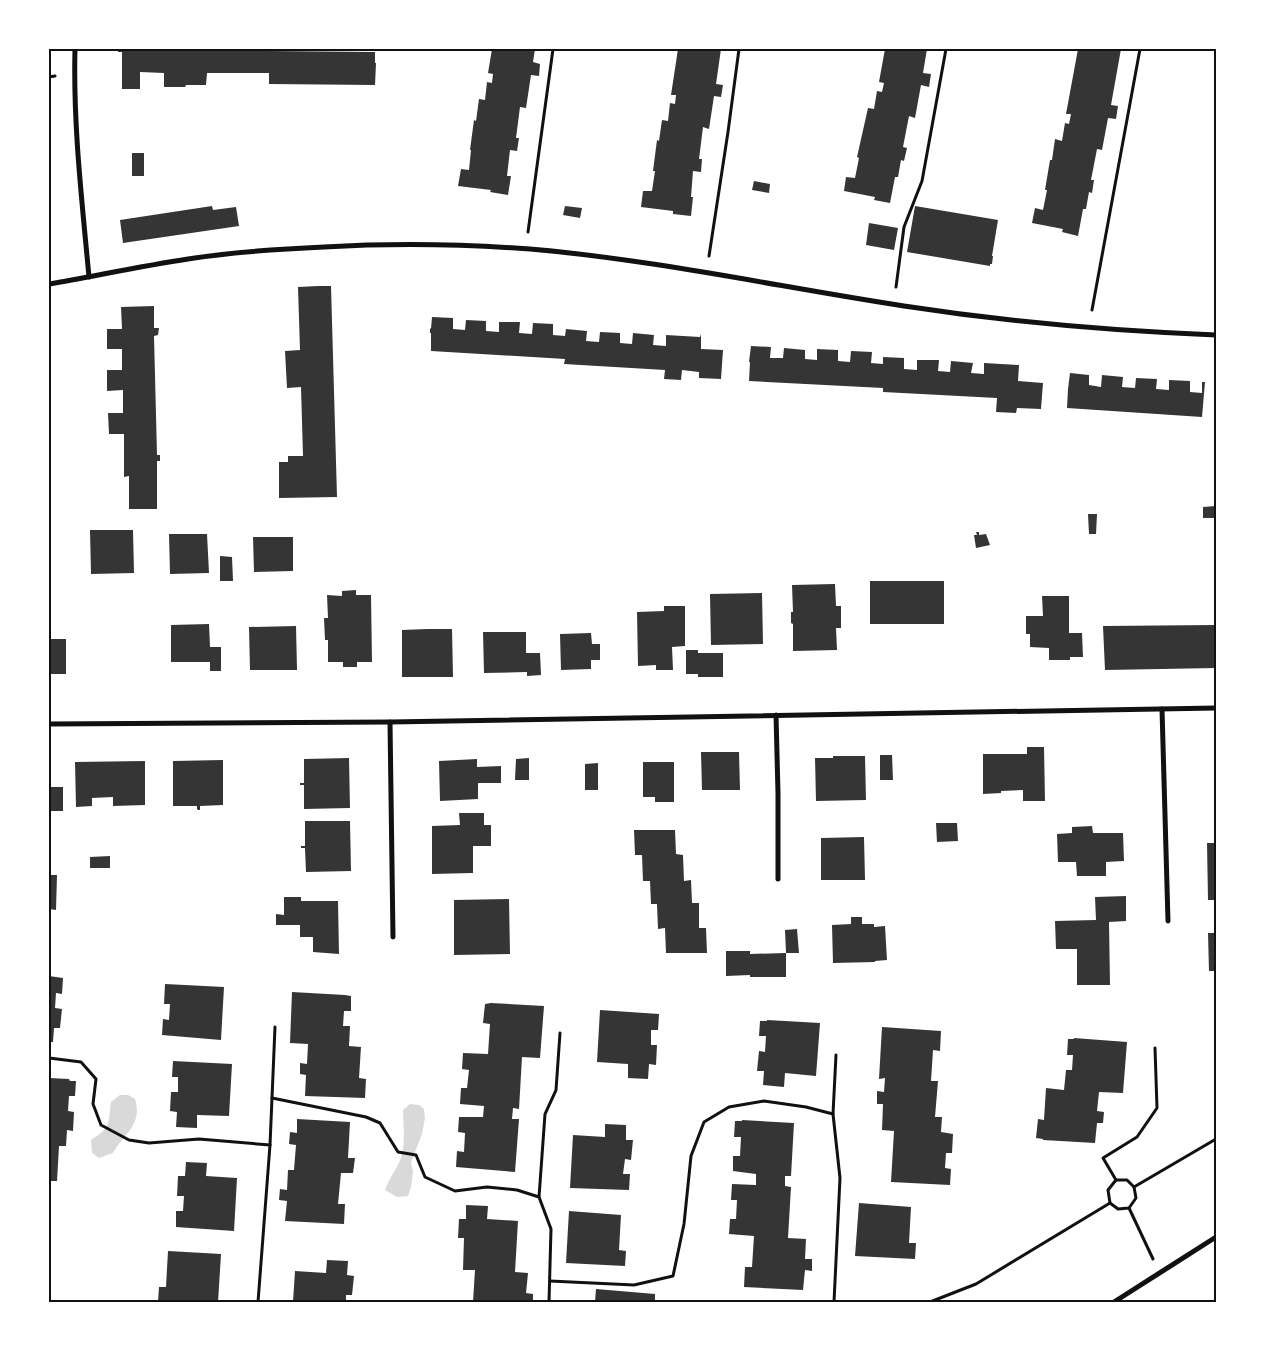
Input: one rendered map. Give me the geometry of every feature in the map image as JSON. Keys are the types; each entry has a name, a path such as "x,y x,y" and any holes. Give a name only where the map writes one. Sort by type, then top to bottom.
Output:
{"street":[{"path":"75,49 74,79 81,198 89,277"},
{"path":"49,284 188,259 254,251 373,244 482,246 607,257 907,306 1007,319 1072,326 1216,334"},
{"path":"49,724 390,722 1216,708"},
{"path":"1162,709 1168,921"},
{"path":"776,715 778,879"},
{"path":"390,722 393,936"},
{"path":"1114,1302 1216,1237"}],"path":[{"path":"528,232 553,49"},
{"path":"709,256 740,49"},
{"path":"896,287 904,227 922,181 946,49"},
{"path":"1092,310 1140,49"},
{"path":"49,77 55,76"},
{"path":"258,1302 270,1145 275,1027"},
{"path":"549,1302 551,1229 539,1197 545,1114 556,1090 560,1033"},
{"path":"1116,1180 1103,1158 1137,1136 1157,1108 1155,1048"},
{"path":"834,1302 840,1178 833,1114 836,1056"},
{"path":"49,1058 81,1062 96,1079 93,1104 101,1125 129,1140 149,1143 199,1140 270,1145"},
{"path":"272,1098 366,1117 380,1123 398,1152 416,1156 425,1177 455,1191 487,1187 517,1190 539,1197"},
{"path":"550,1281 634,1285 673,1276 684,1224 691,1156 704,1122 729,1107 764,1101 806,1107 833,1114"},
{"path":"1134,1186 1216,1139"},
{"path":"1116,1180 1126,1180 1134,1186 1136,1198 1129,1208 1118,1209 1110,1203 1108,1190 1116,1180"},
{"path":"930,1302 976,1284 1110,1203"},
{"path":"1129,1208 1160,1274"}],"shaded area":[{"path":"120,1095 128,1095 135,1099 137,1108 134,1122 113,1153 99,1158 92,1153 91,1140 106,1127 111,1102"},
{"path":"410,1104 419,1105 424,1109 425,1118 422,1134 411,1162 413,1172 408,1196 397,1197 385,1190 403,1152 403,1110"}],"building":[{"path":"118,49 269,49 269,51 375,52 375,85 269,84 269,73 207,73 206,85 164,87 164,73 140,72 140,89 122,89 122,52 118,52"},
{"path":"492,49 535,49 533,62 540,64 539,76 531,75 526,108 520,107 516,138 519,138 517,151 510,150 507,176 511,176 508,195 490,192 491,190 458,186 461,169 469,170 474,120 476,121 479,99 485,100 487,82 492,83 493,74 488,73"},
{"path":"678,49 721,49 716,84 723,85 721,97 714,96 709,129 703,127 699,159 702,159 701,172 693,171 691,216 673,214 673,211 641,207 643,191 652,191 657,140 659,141 662,120 668,121 670,103 675,104 676,95 671,95"},
{"path":"885,49 927,49 923,73 931,74 929,87 921,85 915,118 909,116 903,147 907,148 904,161 901,160 898,177 895,177 890,203 874,200 875,197 844,191 846,177 855,178 859,158 857,157 868,108 874,109 877,91 882,92 884,83 879,82"},
{"path":"1078,49 1121,49 1111,105 1118,106 1116,119 1108,118 1102,150 1097,149 1091,180 1094,180 1092,193 1089,192 1086,209 1083,209 1078,236 1062,232 1063,229 1032,223 1035,208 1043,210 1055,139 1062,141 1065,123 1069,124 1071,114 1066,114"},
{"path":"132,153 144,153 144,176 132,176"},
{"path":"754,181 770,184 769,193 752,190"},
{"path":"212,206 213,210 236,207 239,226 123,243 120,220"},
{"path":"565,206 582,208 580,218 563,215"},
{"path":"915,206 998,220 992,264 990,266 907,252"},
{"path":"869,223 898,228 894,250 866,245"},
{"path":"331,286 337,497 279,498 279,462 288,462 288,456 303,456 301,387 287,388 285,351 300,350 298,287"},
{"path":"154,306 154,328 159,328 158,335 154,336 157,455 160,455 160,461 157,461 157,509 129,509 129,476 124,477 124,434 109,434 108,413 123,413 123,390 107,391 107,370 122,370 122,349 107,349 107,329 122,329 121,307"},
{"path":"432,317 453,318 453,329 465,330 466,320 486,321 486,331 499,332 499,322 520,322 519,333 532,334 533,323 553,324 553,335 565,336 566,329 587,331 586,341 599,342 600,332 620,333 620,343 632,344 633,333 654,335 653,345 666,346 666,335 700,337 701,334 701,349 723,350 721,379 699,378 699,372 682,370 681,380 664,379 665,370 564,364 565,359 431,351 430,328"},
{"path":"751,346 771,347 770,358 783,358 784,348 805,350 805,359 817,360 817,349 838,350 838,361 850,362 851,351 872,352 871,363 883,364 883,357 904,358 904,369 917,370 917,360 939,360 938,371 950,372 951,361 973,363 971,373 984,374 984,363 1019,365 1018,381 1043,383 1041,409 1017,408 1016,413 996,412 997,398 883,392 883,388 749,381"},
{"path":"1070,373 1089,375 1089,385 1101,387 1102,375 1123,377 1122,387 1135,388 1136,378 1157,379 1156,389 1169,390 1169,380 1190,381 1190,392 1202,393 1202,382 1205,382 1202,417 1067,408"},
{"path":"1216,506 1216,518 1203,518 1203,507"},
{"path":"1088,514 1097,514 1096,534 1089,534"},
{"path":"90,530 133,530 134,573 91,574"},
{"path":"976,532 979,532 979,535 986,534 990,545 976,548 974,535 977,535"},
{"path":"169,534 207,534 209,573 170,574"},
{"path":"253,537 293,537 293,571 254,572"},
{"path":"220,556 232,557 233,581 220,581"},
{"path":"870,581 944,581 944,624 870,624"},
{"path":"835,584 836,606 841,606 841,628 836,628 837,650 793,651 793,624 791,623 791,612 793,612 792,585"},
{"path":"356,590 356,595 371,595 372,662 357,662 357,667 343,667 343,662 328,662 328,640 325,640 324,618 328,618 327,595 342,596 342,591"},
{"path":"762,593 763,644 711,645 710,594"},
{"path":"1042,596 1069,596 1069,633 1082,633 1083,657 1070,657 1070,660 1049,660 1049,648 1030,647 1030,634 1026,634 1026,616 1043,616"},
{"path":"664,606 685,606 685,646 672,647 673,670 656,670 656,665 638,666 637,612 664,611"},
{"path":"209,624 210,647 221,647 221,671 210,671 210,662 171,662 171,625"},
{"path":"1216,625 1216,668 1105,670 1103,626"},
{"path":"296,626 297,670 250,670 249,627"},
{"path":"452,629 453,677 402,677 402,630"},
{"path":"483,632 526,632 526,653 540,653 541,675 527,676 527,672 484,673"},
{"path":"591,633 592,644 600,644 600,660 591,660 591,669 561,670 560,634"},
{"path":"49,639 66,639 66,674 49,674"},
{"path":"686,650 698,650 698,653 723,653 723,677 698,677 698,674 686,674"},
{"path":"1027,747 1044,747 1045,801 1023,801 1023,790 983,794 983,754 1027,754"},
{"path":"701,752 739,752 740,790 702,790"},
{"path":"880,755 892,755 893,780 880,780"},
{"path":"833,756 865,756 866,800 816,801 815,758 833,758"},
{"path":"349,758 350,808 304,809 304,785 300,785 300,783 304,783 304,759"},
{"path":"529,758 529,780 515,780 516,759"},
{"path":"477,759 477,767 501,766 501,783 478,783 478,799 440,801 439,761"},
{"path":"49,760 51,787 63,787 63,811 49,810"},
{"path":"223,760 223,805 200,806 200,810 197,809 197,806 173,806 173,761"},
{"path":"145,761 145,805 113,806 113,797 92,798 92,806 76,807 75,762"},
{"path":"643,762 674,762 674,802 655,802 655,797 643,797"},
{"path":"598,763 598,790 585,790 585,764"},
{"path":"459,813 484,813 484,825 491,825 491,846 473,846 473,873 432,874 432,826 460,825"},
{"path":"305,821 350,821 351,871 306,872 305,848 301,848 301,846 305,846"},
{"path":"936,823 957,823 958,841 937,842"},
{"path":"1092,826 1093,833 1123,833 1124,861 1106,862 1106,876 1077,876 1076,862 1058,862 1057,834 1072,833 1072,827"},
{"path":"634,830 675,830 676,854 683,855 684,881 691,880 692,903 699,903 699,928 706,928 707,953 666,953 665,928 658,929 657,904 651,904 650,881 643,881 642,855 635,855"},
{"path":"864,837 865,880 821,880 821,838"},
{"path":"1207,843 1216,843 1216,900 1208,900"},
{"path":"110,856 110,868 90,868 90,857"},
{"path":"49,875 57,875 56,910 49,909"},
{"path":"1126,896 1126,921 1109,922 1110,985 1077,985 1077,949 1056,949 1055,921 1096,920 1095,897"},
{"path":"284,897 301,897 301,901 338,901 339,954 313,952 313,937 300,937 300,925 276,925 276,914 284,915"},
{"path":"509,899 510,954 454,955 454,900"},
{"path":"851,917 862,917 862,924 874,924 874,927 885,926 887,960 833,963 832,925 851,924"},
{"path":"797,929 799,953 786,953 785,930"},
{"path":"1208,933 1216,933 1216,971 1209,971"},
{"path":"726,951 750,951 750,954 786,953 786,977 726,976"},
{"path":"49,976 63,978 62,994 56,993 55,1008 62,1009 60,1028 54,1028 53,1042 49,1042"},
{"path":"165,984 224,987 221,1040 162,1035 163,1019 169,1020 170,1004 164,1004"},
{"path":"292,992 351,996 351,1011 344,1011 343,1026 350,1026 349,1046 361,1047 359,1078 366,1079 365,1098 305,1096 306,1075 300,1074 300,1063 307,1064 308,1044 290,1043"},
{"path":"485,1004 544,1006 540,1058 522,1057 519,1109 513,1108 512,1119 519,1119 515,1172 456,1167 457,1151 464,1152 465,1133 458,1132 459,1117 483,1117 484,1106 460,1104 461,1088 467,1088 469,1070 462,1069 463,1053 488,1054 490,1024 483,1023"},
{"path":"600,1010 659,1014 658,1030 651,1030 651,1045 657,1045 656,1065 649,1064 648,1079 628,1078 628,1064 597,1062"},
{"path":"760,1021 820,1023 816,1076 785,1073 784,1087 763,1085 764,1071 757,1071 759,1051 765,1052 766,1036 759,1036"},
{"path":"882,1027 941,1031 940,1051 933,1050 931,1081 938,1081 935,1117 942,1117 941,1132 953,1134 952,1153 946,1153 945,1168 951,1169 950,1185 891,1182 894,1131 882,1130 883,1104 877,1104 877,1091 884,1092 885,1078 879,1079"},
{"path":"1068,1039 1127,1042 1123,1093 1099,1092 1097,1111 1104,1112 1103,1123 1097,1123 1095,1143 1036,1138 1038,1119 1044,1120 1046,1088 1064,1090 1066,1070 1072,1070 1073,1055 1067,1055"},
{"path":"173,1061 232,1064 229,1116 197,1115 197,1128 176,1127 177,1112 170,1111 171,1092 178,1092 178,1077 172,1077"},
{"path":"49,1078 76,1081 75,1096 69,1096 68,1111 74,1112 73,1131 67,1130 66,1146 59,1146 57,1181 49,1181"},
{"path":"297,1119 350,1122 348,1158 355,1158 353,1173 341,1173 338,1204 345,1204 344,1224 285,1221 287,1201 279,1200 280,1189 287,1190 288,1170 294,1170 296,1145 289,1144 290,1132 297,1133"},
{"path":"735,1121 794,1123 791,1176 785,1176 785,1186 791,1187 788,1238 806,1239 805,1259 812,1259 812,1271 805,1270 803,1290 744,1287 745,1267 752,1267 754,1236 729,1234 730,1219 736,1219 737,1200 731,1200 732,1184 756,1185 756,1174 733,1171 733,1156 740,1156 741,1137 734,1137"},
{"path":"605,1124 626,1125 626,1140 633,1140 631,1160 625,1159 623,1174 630,1174 629,1190 570,1188 573,1135 605,1137"},
{"path":"186,1162 207,1163 206,1176 237,1178 234,1231 176,1227 176,1211 183,1211 184,1196 177,1196 178,1176 185,1176"},
{"path":"859,1203 911,1207 909,1243 916,1243 915,1259 855,1256"},
{"path":"466,1205 488,1206 487,1219 518,1221 515,1272 528,1273 526,1293 533,1294 533,1302 473,1302 475,1270 463,1270 464,1238 458,1238 459,1219 466,1219"},
{"path":"569,1211 621,1215 619,1250 626,1251 625,1266 566,1263"},
{"path":"168,1251 221,1254 218,1302 158,1302 159,1287 166,1287"},
{"path":"327,1260 348,1261 347,1275 354,1276 352,1295 346,1295 346,1302 293,1302 295,1271 326,1273"},
{"path":"596,1289 655,1294 655,1302 595,1302"}]}
